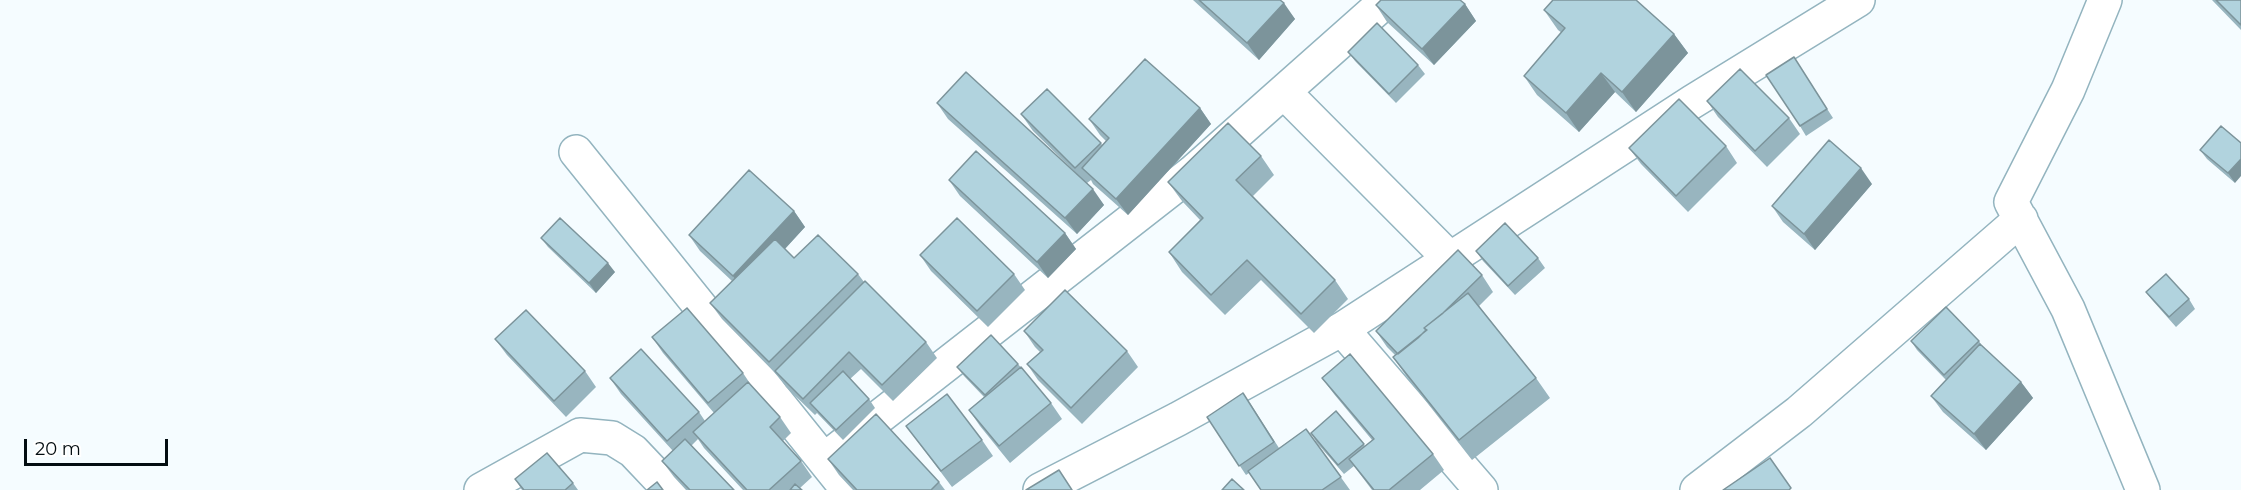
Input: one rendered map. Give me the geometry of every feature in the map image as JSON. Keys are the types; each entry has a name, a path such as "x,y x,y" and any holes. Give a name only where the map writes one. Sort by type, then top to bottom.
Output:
{"street":[{"path":"824,460 1193,172 1387,0"},
{"path":"1040,490 1342,329 1692,102 1858,0"},
{"path":"2105,0 2068,90 2011,202 2068,309 2142,490"},
{"path":"1284,92 1450,259"},
{"path":"576,152 848,490"},
{"path":"1697,490 1799,412 2021,219"},
{"path":"1342,329 1481,490"},
{"path":"481,490 580,435 612,438 633,451 670,490"}],"building":[{"path":"1199,0 1280,0 1284,3 1247,43"},
{"path":"1381,0 1460,0 1465,4 1422,49 1376,5"},
{"path":"1553,0 1636,0 1674,34 1622,92 1601,73 1566,113 1524,76 1565,28 1544,10"},
{"path":"2216,0 2241,0 2241,25"},
{"path":"1377,23 1418,65 1389,94 1348,52"},
{"path":"1794,57 1827,109 1800,126 1766,75"},
{"path":"1145,59 1200,108 1116,199 1082,168 1109,138 1089,119"},
{"path":"1740,69 1789,118 1755,151 1707,101"},
{"path":"966,72 1093,189 1065,218 937,103"},
{"path":"1047,89 1101,143 1075,168 1021,114"},
{"path":"1679,99 1726,146 1676,196 1629,148"},
{"path":"1228,123 1261,156 1236,180 1335,280 1301,314 1247,260 1211,295 1169,252 1203,218 1168,182"},
{"path":"2221,126 2241,143 2241,159 2228,173 2200,150"},
{"path":"1829,140 1861,168 1804,234 1772,206"},
{"path":"976,151 1065,233 1037,262 949,180"},
{"path":"749,170 794,211 733,276 689,235"},
{"path":"560,218 608,263 589,283 541,238"},
{"path":"957,218 1014,274 977,311 920,255"},
{"path":"1505,223 1538,258 1508,286 1476,251"},
{"path":"818,235 858,274 769,362 710,303 775,239 794,258"},
{"path":"1458,250 1482,275 1442,314 1424,328 1426,330 1418,338 1398,354 1376,331"},
{"path":"2166,274 2189,299 2169,317 2146,292"},
{"path":"865,281 926,342 882,385 849,352 803,399 775,371"},
{"path":"1065,290 1127,351 1071,408 1027,364 1043,350 1024,331"},
{"path":"1468,293 1536,378 1459,440 1393,357 1427,330 1424,328"},
{"path":"1946,307 1979,341 1944,375 1911,341"},
{"path":"687,308 743,373 708,403 652,337"},
{"path":"526,310 585,371 554,401 495,339"},
{"path":"991,335 1018,364 985,395 957,367"},
{"path":"1980,344 2021,382 1974,434 1931,396"},
{"path":"641,349 699,412 667,441 610,378"},
{"path":"1350,354 1433,454 1389,490 1374,490 1349,459 1374,439 1322,378"},
{"path":"1021,367 1051,403 999,446 969,410"},
{"path":"843,371 869,399 836,430 810,403"},
{"path":"748,382 780,417 770,427 801,461 769,490 747,490 693,432"},
{"path":"1243,393 1274,442 1239,466 1207,417"},
{"path":"947,394 982,440 941,471 906,426"},
{"path":"1336,411 1364,444 1338,465 1311,433"},
{"path":"876,414 939,482 931,490 857,490 828,459"},
{"path":"1306,429 1341,477 1322,490 1261,490 1248,471"},
{"path":"685,439 734,490 690,490 662,461"},
{"path":"547,453 573,483 565,490 524,490 515,479"},
{"path":"1770,458 1791,488 1789,490 1723,490"},
{"path":"1059,470 1072,490 1026,490"},
{"path":"1232,479 1244,490 1222,490"},
{"path":"657,482 663,490 647,490"},
{"path":"795,484 802,490 790,490"}]}
